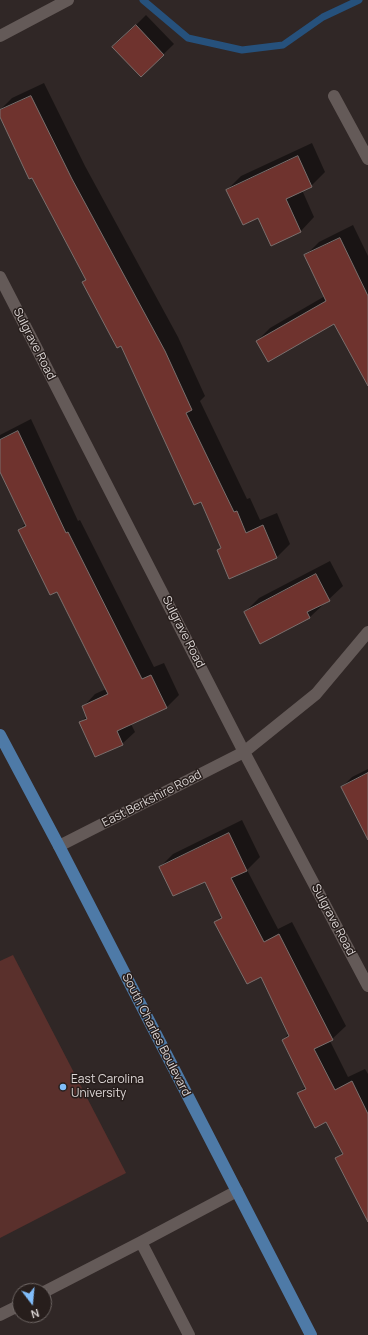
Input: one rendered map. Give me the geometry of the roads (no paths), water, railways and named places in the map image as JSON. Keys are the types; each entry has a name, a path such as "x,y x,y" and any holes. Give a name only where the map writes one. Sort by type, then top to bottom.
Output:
{"main road":[{"name":"South Charles Boulevard","path":"0,735 59,846 311,1335"}],"street":[{"path":"0,36 68,0"},
{"path":"334,96 368,159"},
{"name":"Sulgrave Road","path":"0,277 244,752 368,986"},
{"name":"East Berkshire Road","path":"59,846 244,752 316,694 368,632"},
{"path":"52,1288 237,1191"},
{"path":"141,1242 189,1335"},
{"path":"0,1315 12,1309"}],"waterway":[{"path":"143,0 188,38 242,50 283,45 323,17 359,0"}],"place":[{"name":"East Carolina University","path":"63,1087"}]}
